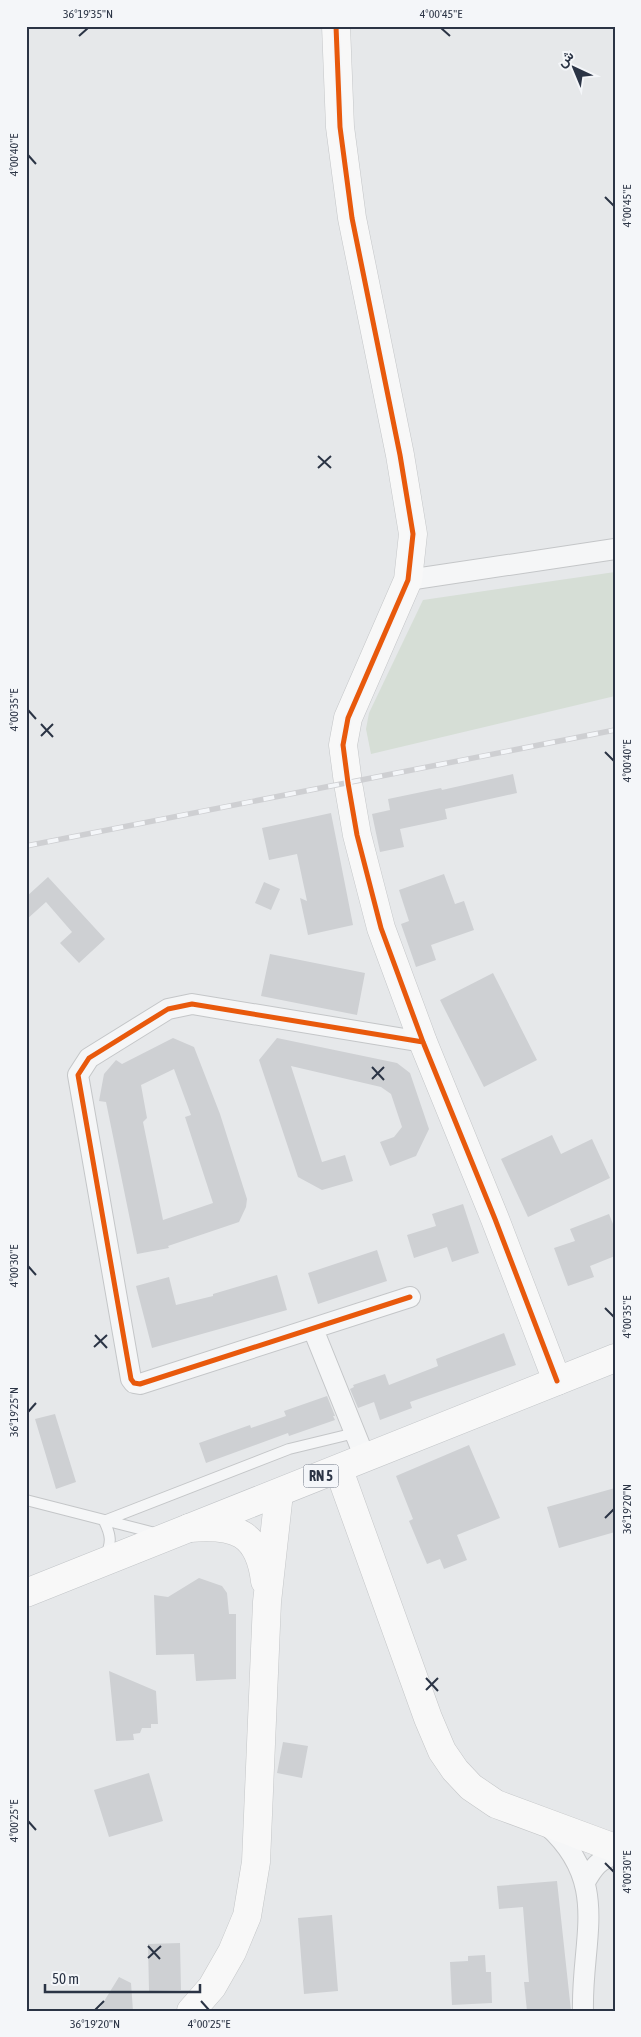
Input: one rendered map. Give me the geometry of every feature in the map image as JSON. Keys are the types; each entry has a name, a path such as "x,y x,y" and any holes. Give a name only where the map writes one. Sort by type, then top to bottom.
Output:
{"street":[{"path":"336,26 340,127 352,218 400,455 413,534 408,580 348,718 343,745 357,835 381,928 423,1042 495,1219 557,1381"},
{"path":"408,580 615,550"},
{"path":"410,1297 140,1384 134,1383 131,1379 78,1075 89,1058 168,1009 192,1004 423,1042"},
{"path":"313,1329 365,1458"},
{"name":"RN 5","path":"26,1593 339,1470 615,1358"},
{"path":"339,1470 425,1709 442,1751 455,1770 471,1787 496,1804 615,1848"},
{"path":"191,2011 212,1987 232,1952 247,1916 256,1862 267,1602 279,1493"},
{"path":"179,1532 217,1527 246,1536 259,1552 264,1569 267,1602"},
{"path":"543,1821 564,1840 575,1858 585,1882 588,1899 589,1934 583,2011"},
{"path":"585,1882 593,1868 601,1861 615,1855"}],"lane":[{"path":"104,1521 289,1449 355,1433"},
{"path":"26,1500 104,1521 179,1532"},
{"path":"100,1564 110,1546 111,1535 104,1521"}],"shaded area":[{"path":"615,572 615,696 371,754 366,729 369,713 423,600"}],"building":[{"path":"513,774 517,793 445,809 447,819 400,829 404,847 380,852 372,814 390,810 388,799 441,788 442,790"},
{"path":"331,813 353,925 308,935 300,898 307,901 297,854 269,860 262,828"},
{"path":"444,874 455,904 464,901 474,930 431,945 436,960 416,967 401,924 409,921 399,890"},
{"path":"48,877 105,939 79,963 60,943 72,932 46,902 26,920 26,897"},
{"path":"264,882 280,889 271,910 255,903"},
{"path":"270,954 365,973 357,1015 261,996"},
{"path":"493,973 537,1060 484,1087 440,1000"},
{"path":"173,1038 194,1047 220,1114 247,1199 246,1207 239,1222 168,1246 169,1248 137,1254 106,1102 99,1101 104,1074 116,1060 122,1064","holes":["174,1069 191,1115 185,1117 213,1203 163,1220 143,1122 147,1118 141,1085"]},
{"path":"277,1038 397,1063 410,1073 429,1129 416,1156 390,1166 380,1142 394,1137 402,1127 391,1094 381,1087 291,1066 322,1162 345,1155 353,1181 322,1190 298,1177 259,1060"},
{"path":"552,1135 561,1154 592,1139 610,1178 528,1217 501,1159"},
{"path":"463,1204 479,1253 452,1262 447,1247 414,1258 407,1235 436,1226 432,1214"},
{"path":"609,1214 615,1229 615,1256 590,1266 594,1277 568,1286 554,1248 575,1241 570,1229"},
{"path":"377,1250 387,1281 318,1304 308,1273"},
{"path":"277,1275 287,1310 152,1348 136,1286 169,1277 176,1305 213,1296 213,1294"},
{"path":"504,1333 516,1365 410,1402 412,1408 380,1420 374,1402 358,1408 350,1389 354,1387 353,1385 385,1374 389,1385 438,1366 436,1359"},
{"path":"327,1396 335,1420 289,1436 288,1433 206,1463 199,1443 250,1425 251,1428 286,1416 284,1411"},
{"path":"55,1414 76,1482 56,1489 35,1419"},
{"path":"469,1445 500,1518 457,1535 467,1560 444,1569 440,1559 427,1564 409,1521 413,1519 396,1476"},
{"path":"615,1488 615,1532 559,1548 547,1507"},
{"path":"199,1578 222,1586 227,1593 229,1614 236,1614 236,1679 196,1681 194,1654 156,1655 154,1595 168,1597"},
{"path":"109,1671 156,1691 158,1724 151,1724 151,1728 142,1728 140,1733 133,1734 134,1740 116,1741"},
{"path":"283,1742 308,1746 302,1778 277,1773"},
{"path":"149,1773 163,1821 109,1837 94,1790"},
{"path":"557,1881 571,2011 527,2011 524,1982 529,1982 523,1907 499,1909 497,1886"},
{"path":"332,1915 338,1991 304,1994 298,1918"},
{"path":"180,1943 181,1990 149,1991 148,1944"},
{"path":"485,1955 486,1972 491,1972 492,2003 452,2005 450,1962 468,1961 468,1956"},
{"path":"119,1977 131,1983 133,2011 98,2011"}],"railway":[{"path":"26,846 615,730"}],"cycle path":[{"path":"336,26 340,127 352,218 400,455 413,534 408,580 348,718 343,745 348,783 357,835 381,928 423,1042 495,1219 557,1381"},
{"path":"410,1297 140,1384 134,1383 131,1379 78,1075 89,1058 168,1009 192,1004 423,1042"}]}
